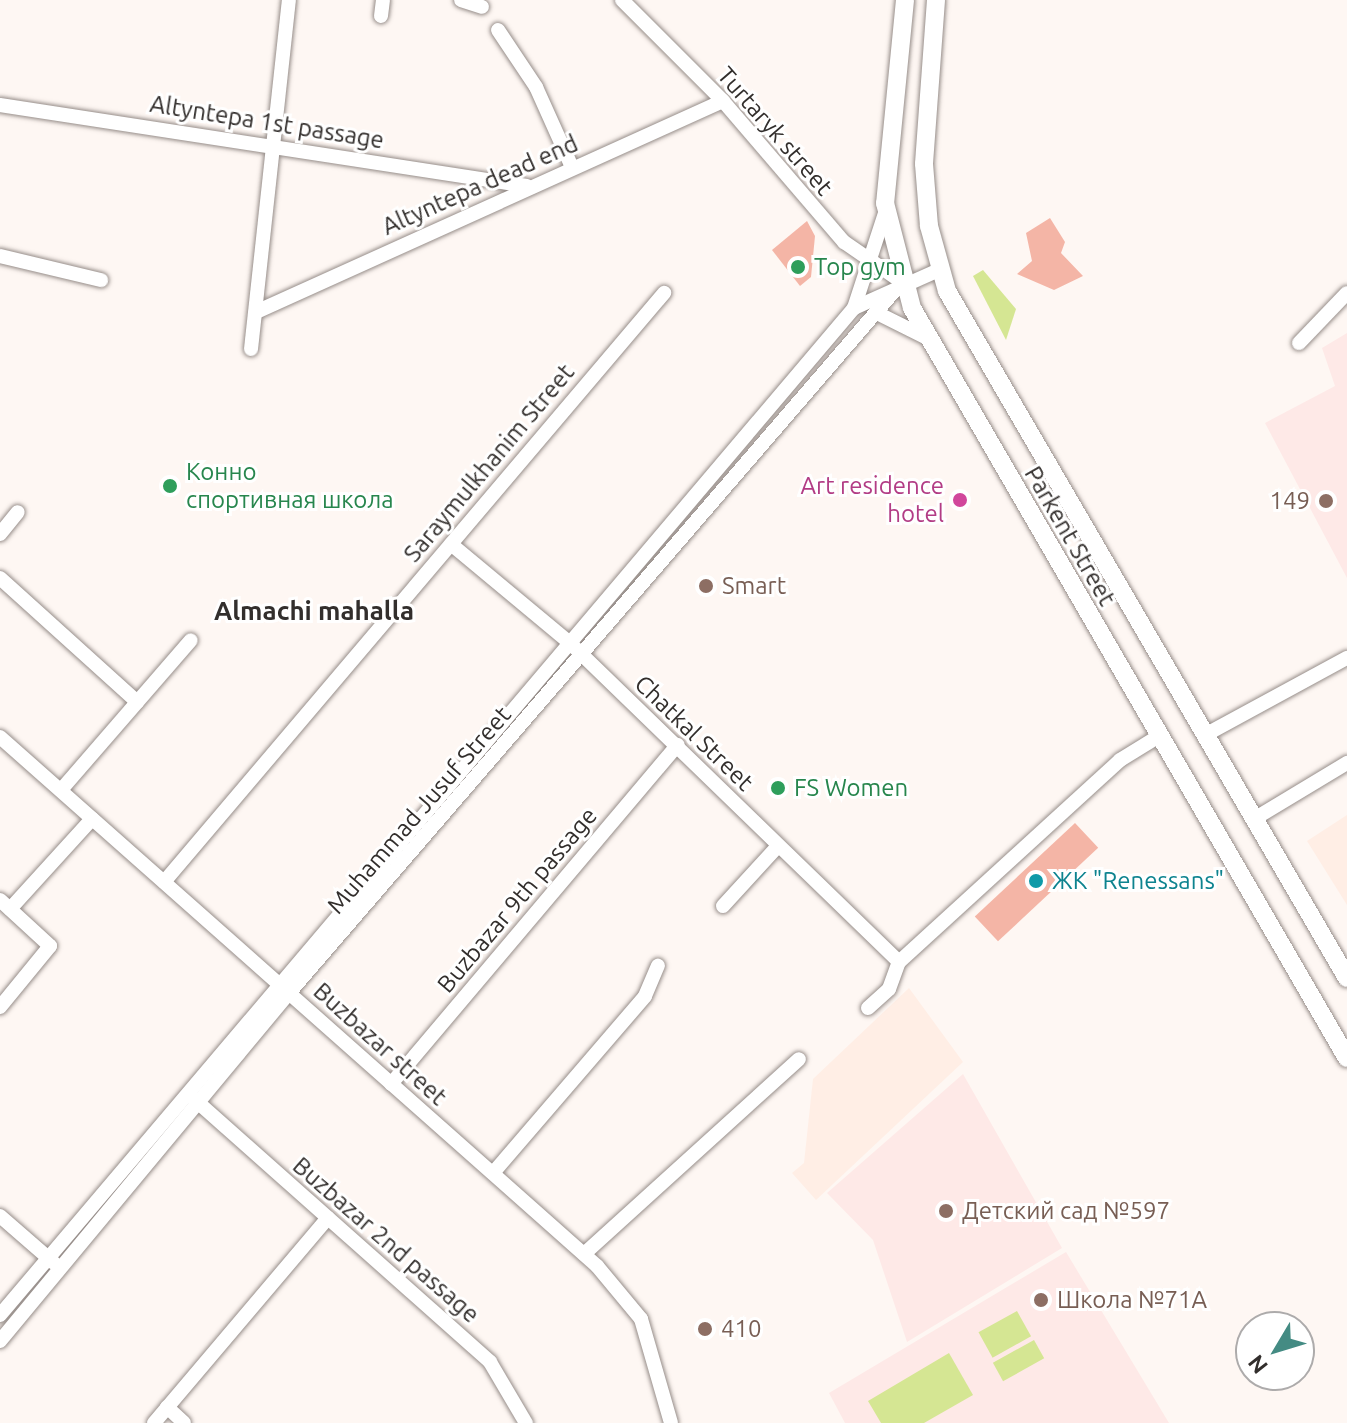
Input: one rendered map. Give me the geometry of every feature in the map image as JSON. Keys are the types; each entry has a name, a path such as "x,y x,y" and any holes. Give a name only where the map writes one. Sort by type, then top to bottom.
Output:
{"main road":[{"name":"Parkent Street","path":"905,0 885,213 902,282 927,338 1347,1058"},
{"name":"Parkent Street","path":"936,0 924,164 939,270 1347,978"}],"street":[{"path":"251,349 270,147 289,0"},
{"path":"381,16 383,0"},
{"path":"461,0 482,7"},
{"name":"Turtaryk street","path":"622,0 723,101 844,242 902,282"},
{"path":"498,30 536,87 572,167"},
{"name":"Altyntepa dead end","path":"256,312 527,186 723,101"},
{"name":"Altyntepa 1st passage","path":"0,105 527,186"},
{"name":"Muhammad Jusuf Street","path":"854,308 885,213"},
{"path":"0,256 101,280"},
{"path":"902,282 939,270"},
{"name":"Muhammad Jusuf Street","path":"0,1341 55,1264 196,1099 570,643 854,308 902,282"},
{"name":"Muhammad Jusuf Street","path":"284,988 582,655 902,282"},
{"name":"Saraymulkhanim Street","path":"164,882 664,293"},
{"path":"1299,343 1347,293"},
{"path":"877,313 927,338"},
{"path":"0,534 18,512"},
{"name":"Chatkal Street","path":"451,544 570,643 899,962"},
{"path":"0,578 137,702"},
{"path":"61,790 191,640"},
{"path":"1205,735 1347,658"},
{"path":"868,1008 889,989 899,962 1120,760 1159,736"},
{"name":"Buzbazar street","path":"0,737 584,1254 641,1319 671,1423"},
{"name":"Buzbazar 9th passage","path":"391,1084 677,745"},
{"path":"1254,819 1347,763"},
{"path":"0,1007 48,952 47,942 5,905 92,819"},
{"path":"723,906 777,847"},
{"path":"493,1173 645,996 658,966"},
{"path":"584,1254 799,1059"},
{"name":"Buzbazar 2nd passage","path":"196,1099 490,1362 526,1423"},
{"path":"0,1216 55,1264"},
{"path":"154,1423 328,1218"},
{"name":"Muhammad Jusuf Street","path":"0,1315 55,1264"},
{"path":"167,1407 184,1423"}],"shaded area":[{"name":"149","path":"1347,333 1347,578 1265,423 1335,386 1322,348"},
{"path":"1347,815 1347,905 1307,841"},
{"path":"909,988 963,1062 816,1200 792,1173 804,1163 813,1079"},
{"name":"Детский сад №597","path":"963,1074 1062,1248 907,1342 873,1240 827,1193"},
{"name":"Школа №71А","path":"1066,1252 1169,1423 845,1423 829,1393"}],"green space":[{"path":"983,270 1016,309 1006,340 973,276"},
{"path":"1017,1311 1031,1336 993,1358 979,1332"},
{"path":"1034,1340 1044,1358 1003,1381 993,1363"},
{"path":"949,1353 973,1395 924,1423 881,1423 868,1401"}],"building":[{"path":"1050,218 1065,242 1061,253 1083,276 1054,290 1017,274 1032,261 1026,233"},
{"path":"807,221 815,236 811,277 800,286 772,250"},
{"name":"ЖК \"Renessans\"","path":"1075,823 1098,848 998,941 975,916"}],"place":[{"name":"Top gym","path":"798,267"},
{"name":"Конно спортивная школа","path":"170,486"},
{"name":"Art residence hotel","path":"960,500"},
{"name":"149","path":"1326,501"},
{"name":"Smart","path":"706,586"},
{"name":"FS Women","path":"778,788"},
{"name":"ЖК \"Renessans\"","path":"1036,881"},
{"name":"Детский сад №597","path":"946,1211"},
{"name":"Школа №71А","path":"1041,1300"},
{"name":"410","path":"705,1329"}],"district":[{"name":"Almachi mahalla","path":"314,611"}]}
